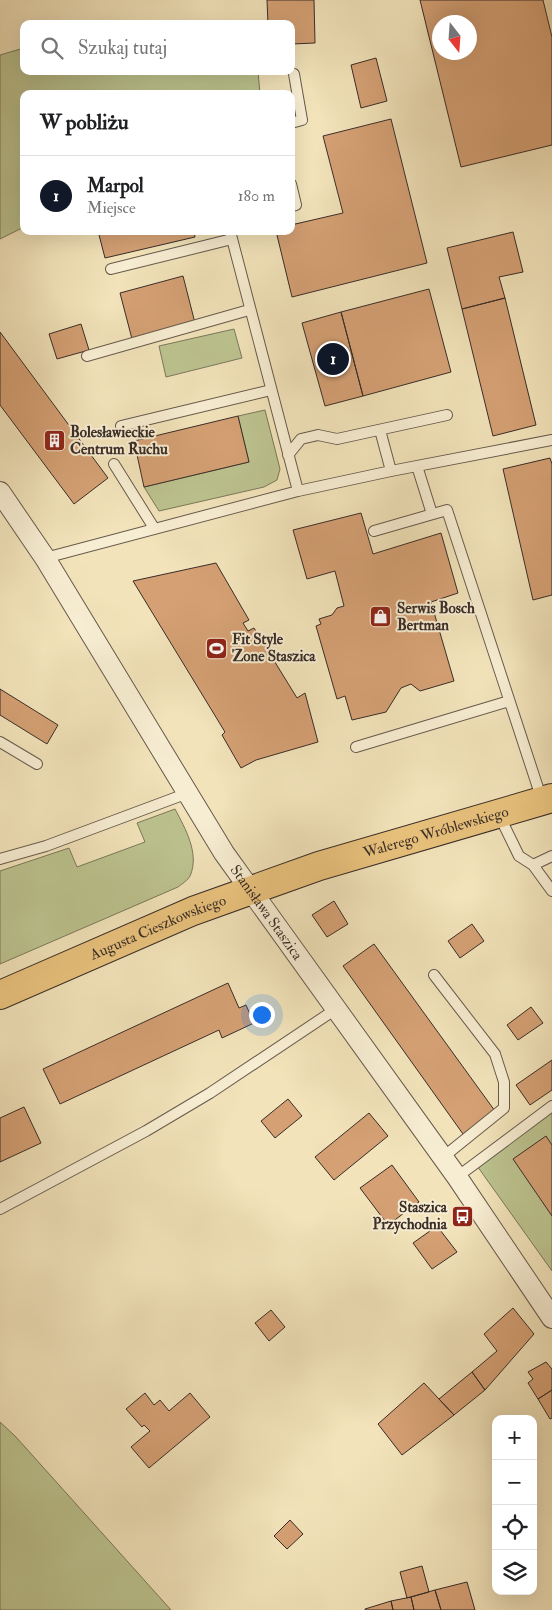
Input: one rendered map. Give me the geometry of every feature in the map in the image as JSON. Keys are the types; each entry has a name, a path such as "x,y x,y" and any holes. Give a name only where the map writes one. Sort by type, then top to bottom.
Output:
{"main road":[{"name":"Walerego Wróblewskiego","path":"319,866 547,799"},
{"name":"Augusta Cieszkowskiego","path":"0,995 186,914 319,866"}],"street":[{"name":"Stanisława Staszica","path":"0,492 45,558 224,853 456,1177 552,1318"}],"lane":[{"path":"294,75 302,120 295,122"},
{"path":"111,269 231,235 249,310 298,491"},
{"path":"87,356 249,310"},
{"path":"121,426 270,390"},
{"path":"288,455 301,440 318,435 337,439 447,415"},
{"path":"380,430 391,471"},
{"path":"45,558 298,491 552,440"},
{"path":"114,464 154,528"},
{"path":"417,466 432,514"},
{"path":"374,531 447,510 509,701 547,799"},
{"path":"356,748 509,701"},
{"path":"0,742 37,764"},
{"path":"0,859 46,846 188,793"},
{"path":"498,814 520,856 533,865 552,890"},
{"path":"533,865 552,856"},
{"path":"434,975 495,1054 504,1082 504,1108 442,1158"},
{"path":"0,1209 146,1131 210,1093 336,1009"},
{"path":"456,1177 552,1106"}],"green space":[{"path":"20,49 20,75 258,75 260,90 20,90 20,229 0,239 0,55"},
{"path":"234,329 242,358 166,377 159,346"},
{"path":"265,410 280,469 277,480 264,487 159,511 144,487 249,462 238,416"},
{"path":"175,809 187,833 192,850 193,868 186,880 178,887 0,964 0,871 69,848 77,867 145,842 137,823"},
{"path":"552,1111 552,1271 475,1163"},
{"path":"0,1422 16,1437 171,1610 0,1610"}],"building":[{"path":"267,0 314,0 315,43 295,44 295,20 268,20"},
{"path":"420,0 543,0 552,37 552,145 461,167 435,60 477,60 477,15 432,15 432,49"},
{"path":"376,58 387,101 361,108 351,65"},
{"path":"391,119 427,263 292,297 277,235 295,235 295,224 343,213 323,136"},
{"path":"513,232 523,272 499,277 505,298 462,309 447,248"},
{"path":"99,235 195,235 195,237 105,258"},
{"path":"183,276 195,323 132,339 120,293"},
{"path":"429,289 451,372 363,396 341,312"},
{"path":"505,298 536,425 493,436 462,309"},
{"path":"341,312 363,396 325,406 302,323"},
{"path":"81,324 89,350 57,359 49,334"},
{"name":"Bolesławieckie Centrum Ruchu","path":"0,332 108,478 74,504 0,405"},
{"path":"238,416 249,462 144,487 134,441"},
{"path":"550,458 552,464 552,595 533,600 503,469"},
{"name":"Serwis Bosch Bertman","path":"361,513 373,554 441,533 458,593 431,602 454,681 420,691 411,684 401,688 386,712 352,720 345,696 337,699 316,626 321,624 319,619 332,615 337,608 344,606 335,571 307,579 293,530"},
{"path":"216,563 249,620 243,623 248,631 254,628 297,698 305,693 318,742 256,760 241,768 222,735 225,732 133,581"},
{"path":"0,689 58,725 47,744 0,715"},
{"path":"334,901 348,924 327,937 312,915"},
{"path":"472,924 484,941 460,958 448,941"},
{"path":"374,944 495,1111 463,1134 343,966"},
{"path":"228,983 239,1008 246,1005 254,1023 222,1038 219,1030 60,1104 43,1069"},
{"path":"531,1007 543,1023 518,1040 507,1025"},
{"path":"552,1060 552,1090 530,1105 516,1085"},
{"path":"288,1099 302,1116 275,1138 261,1121"},
{"path":"24,1107 41,1143 0,1162 0,1118"},
{"path":"369,1113 388,1136 334,1180 315,1157"},
{"path":"546,1136 552,1145 552,1216 513,1159"},
{"path":"392,1165 419,1202 388,1225 360,1188"},
{"path":"437,1226 457,1252 432,1269 413,1243"},
{"path":"513,1308 534,1334 485,1390 472,1372 497,1351 484,1334"},
{"path":"271,1310 285,1327 269,1341 255,1323"},
{"path":"546,1362 552,1369 552,1390 538,1399 528,1383 533,1379 528,1372"},
{"path":"472,1372 485,1390 454,1415 439,1399"},
{"path":"424,1383 454,1415 402,1455 378,1424"},
{"path":"552,1390 552,1418 550,1419 538,1399"},
{"path":"145,1393 154,1405 160,1400 169,1411 190,1393 210,1417 149,1468 131,1447 150,1431 144,1425 142,1427 126,1409"},
{"path":"290,1520 303,1534 287,1549 274,1536"},
{"path":"422,1566 429,1592 407,1598 400,1572"},
{"path":"467,1582 475,1610 441,1610 435,1590"},
{"path":"435,1590 441,1610 414,1610 411,1597"},
{"path":"411,1597 414,1610 393,1610 391,1601"},
{"path":"391,1601 393,1610 365,1610 365,1609"}],"place":[{"name":"Marpol","path":"333,359"},
{"name":"Bolesławieckie Centrum Ruchu","path":"54,441"},
{"name":"Serwis Bosch Bertman","path":"381,617"},
{"name":"Fit Style Zone Staszica","path":"216,648"},
{"name":"Staszica Przychodnia","path":"463,1216"}]}
